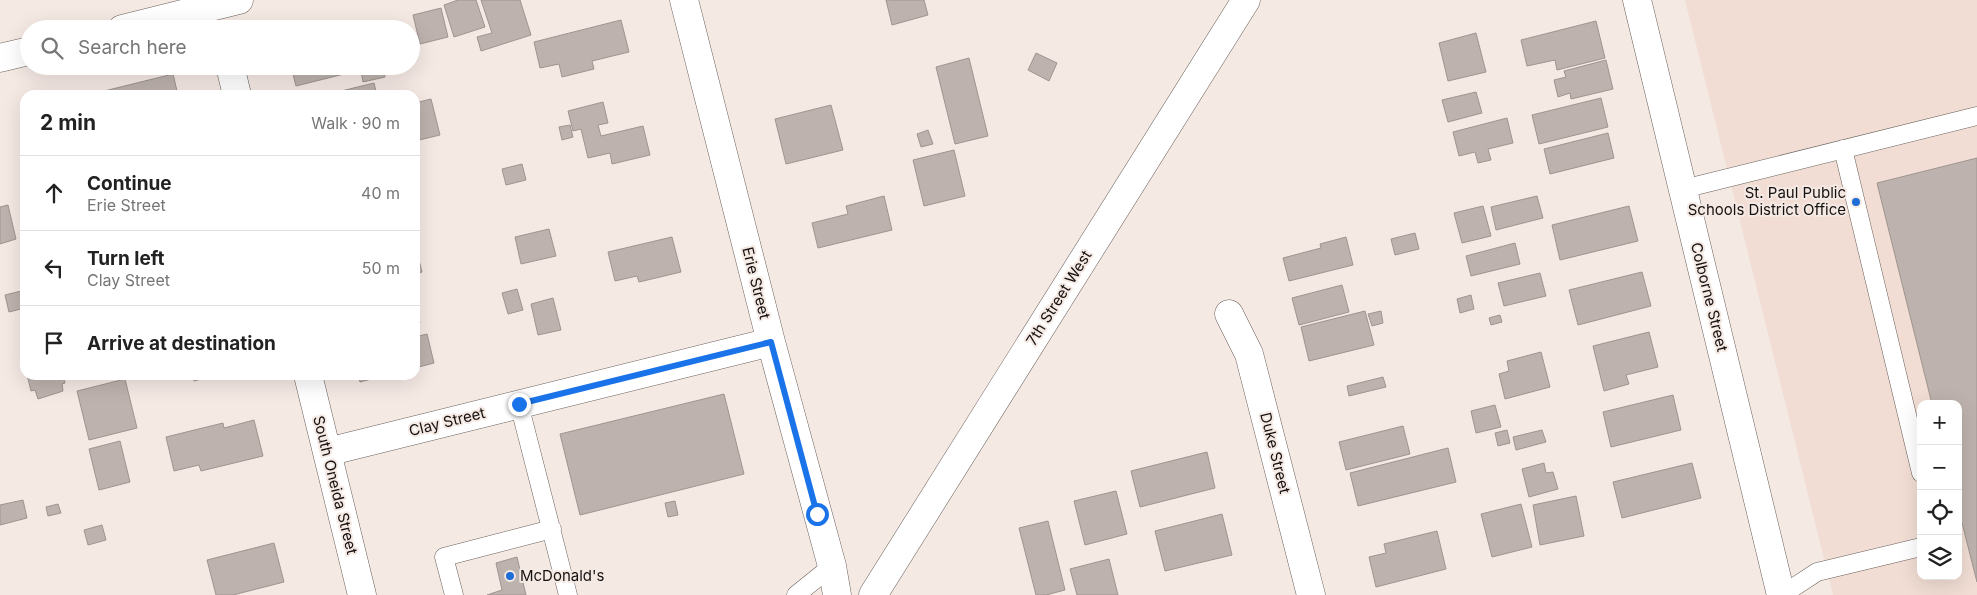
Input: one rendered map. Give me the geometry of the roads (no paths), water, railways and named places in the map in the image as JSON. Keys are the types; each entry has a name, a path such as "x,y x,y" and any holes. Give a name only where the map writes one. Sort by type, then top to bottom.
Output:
{"street":[{"name":"Erie Street","path":"684,0 771,342 832,566 837,595"},
{"name":"7th Street West","path":"873,595 1246,0"},
{"name":"Colborne Street","path":"1637,0 1782,595"},
{"path":"167,20 222,9"},
{"path":"0,58 20,53"},
{"path":"232,75 236,90"},
{"name":"Duke Street","path":"1228,314 1249,354 1311,595"},
{"name":"Clay Street","path":"327,452 771,342"},
{"name":"South Oneida Street","path":"309,380 362,595"}],"lane":[{"path":"1683,189 1977,116"},
{"path":"1843,149 1917,456"},
{"path":"519,404 568,595"},
{"path":"454,595 444,557 552,529"},
{"path":"1782,595 1817,572 1917,548"},
{"path":"796,595 832,566"}],"place":[{"name":"St. Paul Public Schools District Office","path":"1856,202"},
{"name":"McDonald's","path":"510,576"}]}
